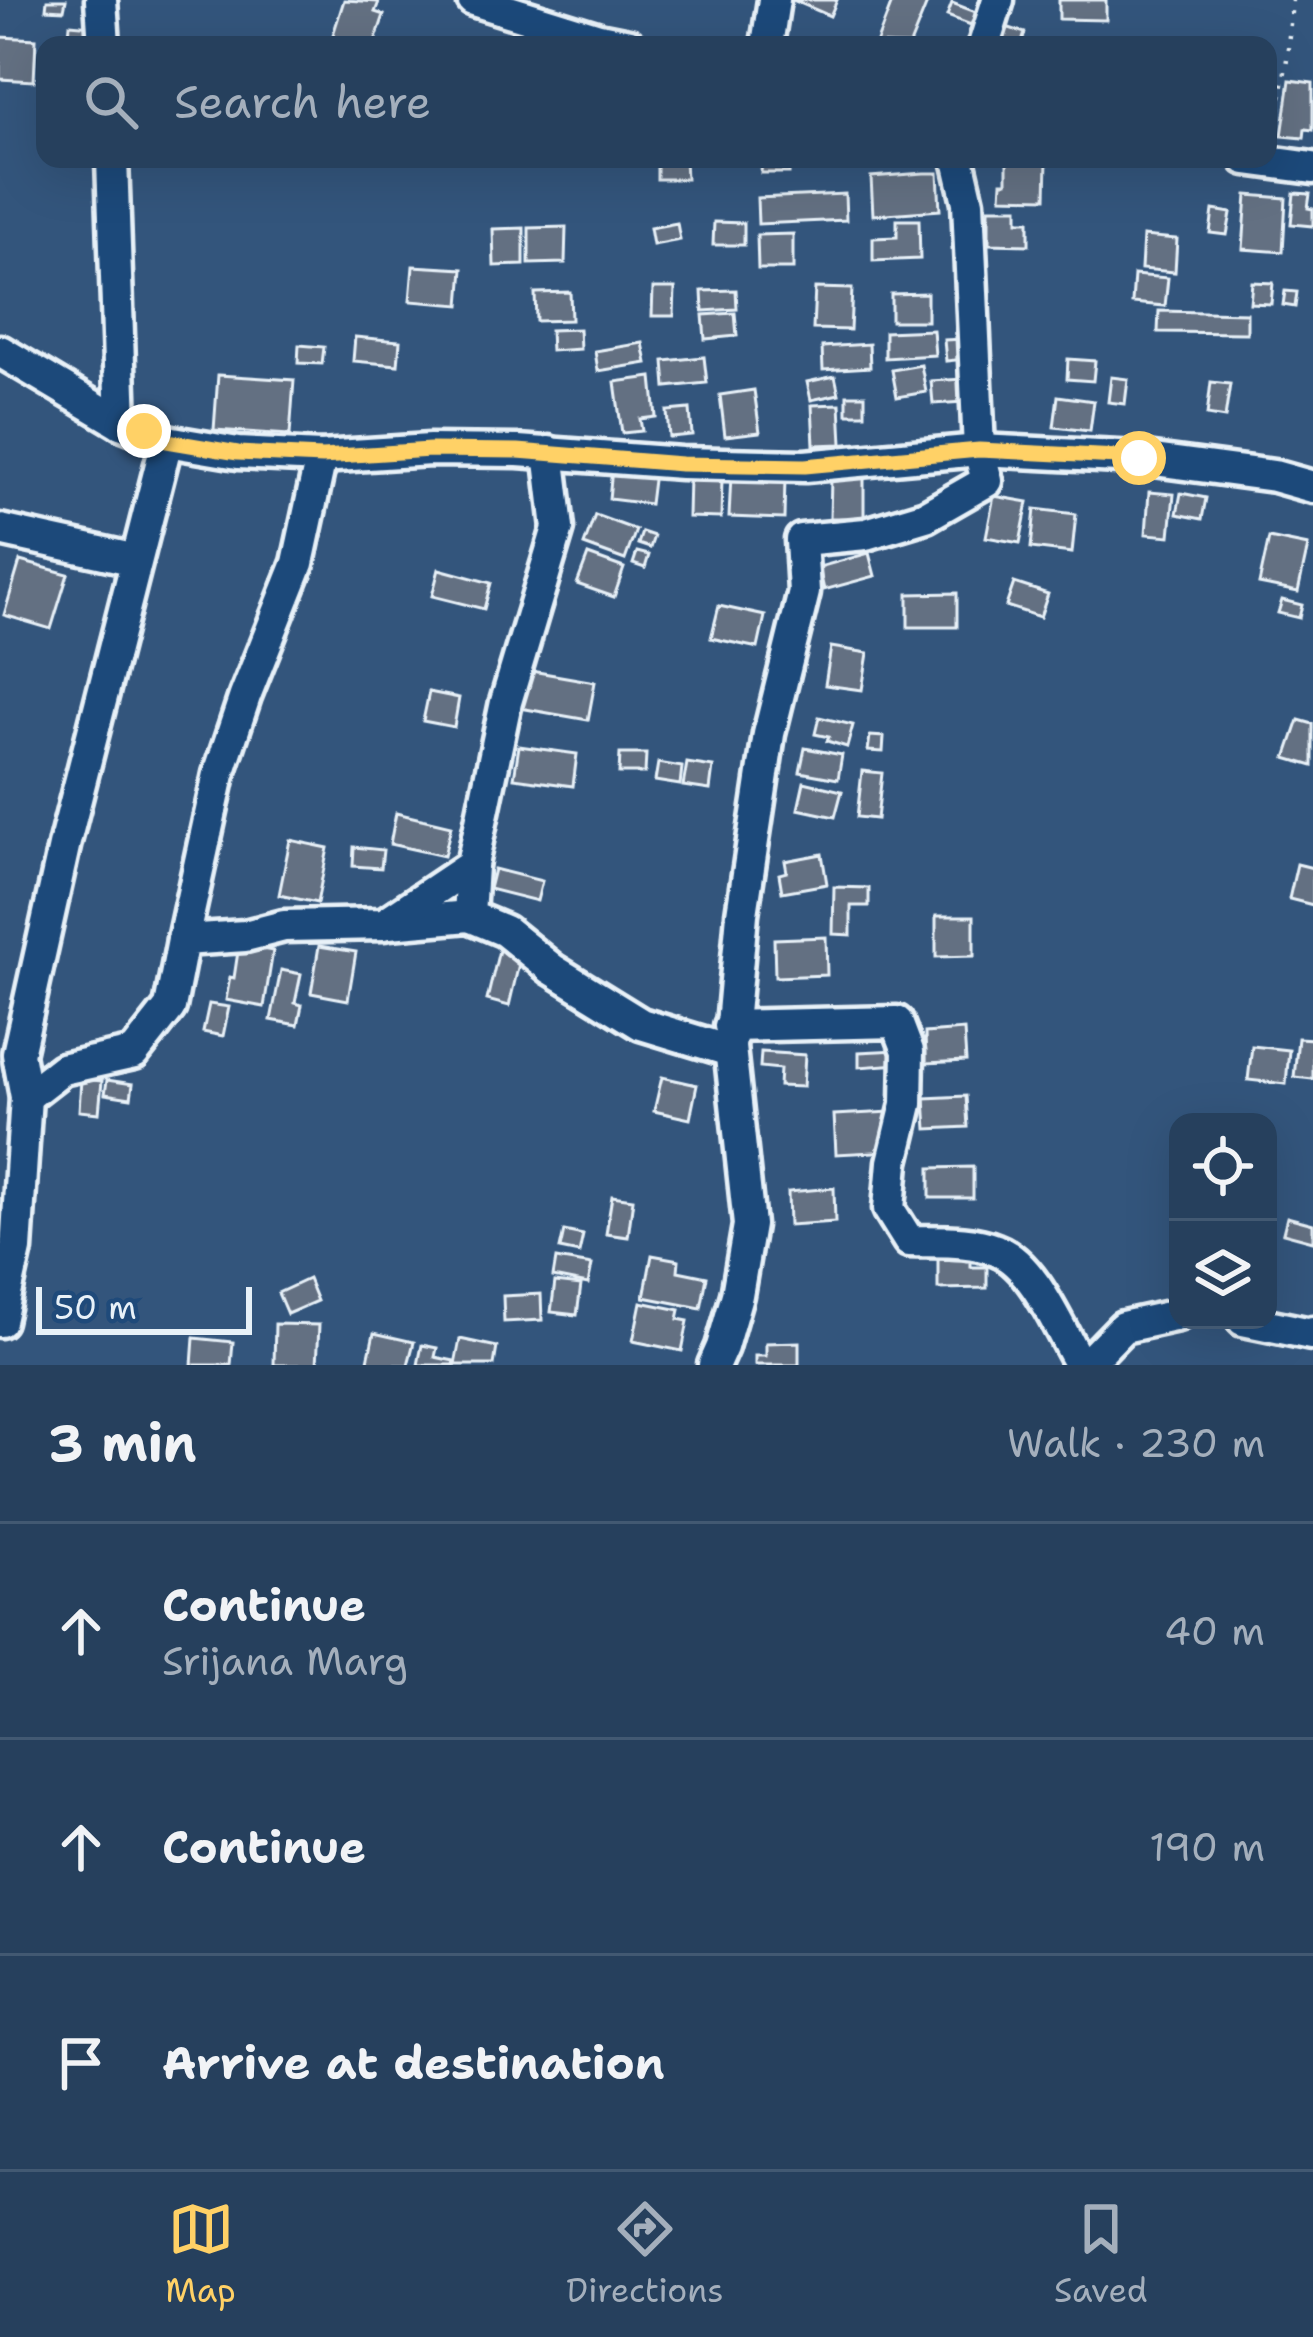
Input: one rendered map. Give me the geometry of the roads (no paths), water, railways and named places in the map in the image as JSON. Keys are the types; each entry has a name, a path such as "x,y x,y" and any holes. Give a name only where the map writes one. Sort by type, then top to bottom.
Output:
{"street":[{"path":"101,0 103,36"},
{"path":"473,0 589,36"},
{"path":"768,36 774,0"},
{"path":"987,36 998,0"},
{"path":"1277,163 1313,168"},
{"path":"112,168 121,422"},
{"path":"714,1365 737,1295 749,1225 730,1036 742,914 769,734 804,592 801,540 866,534 926,516 986,482 979,450 968,202 960,168"},
{"path":"0,351 121,422 167,441 238,453 322,457 430,450 549,452 681,464 805,466 979,450 1139,458 1274,476 1313,487"},
{"path":"0,1321 16,1249 26,1097 18,1054 65,842 167,441"},
{"path":"470,916 472,865 506,702 558,528 549,452"},
{"path":"26,1097 62,1069 134,1053 170,1007 219,774 298,563 322,457"},
{"path":"0,530 136,560"},
{"path":"383,924 472,865"},
{"path":"183,940 244,936 284,926 470,916 505,931 552,969 640,1024 720,1048 730,1036 897,1022 908,1051 907,1104 893,1162 890,1209 910,1241 977,1244 1000,1251 1026,1271 1083,1365 1123,1327 1169,1317"},
{"path":"1277,1329 1313,1332"}]}
